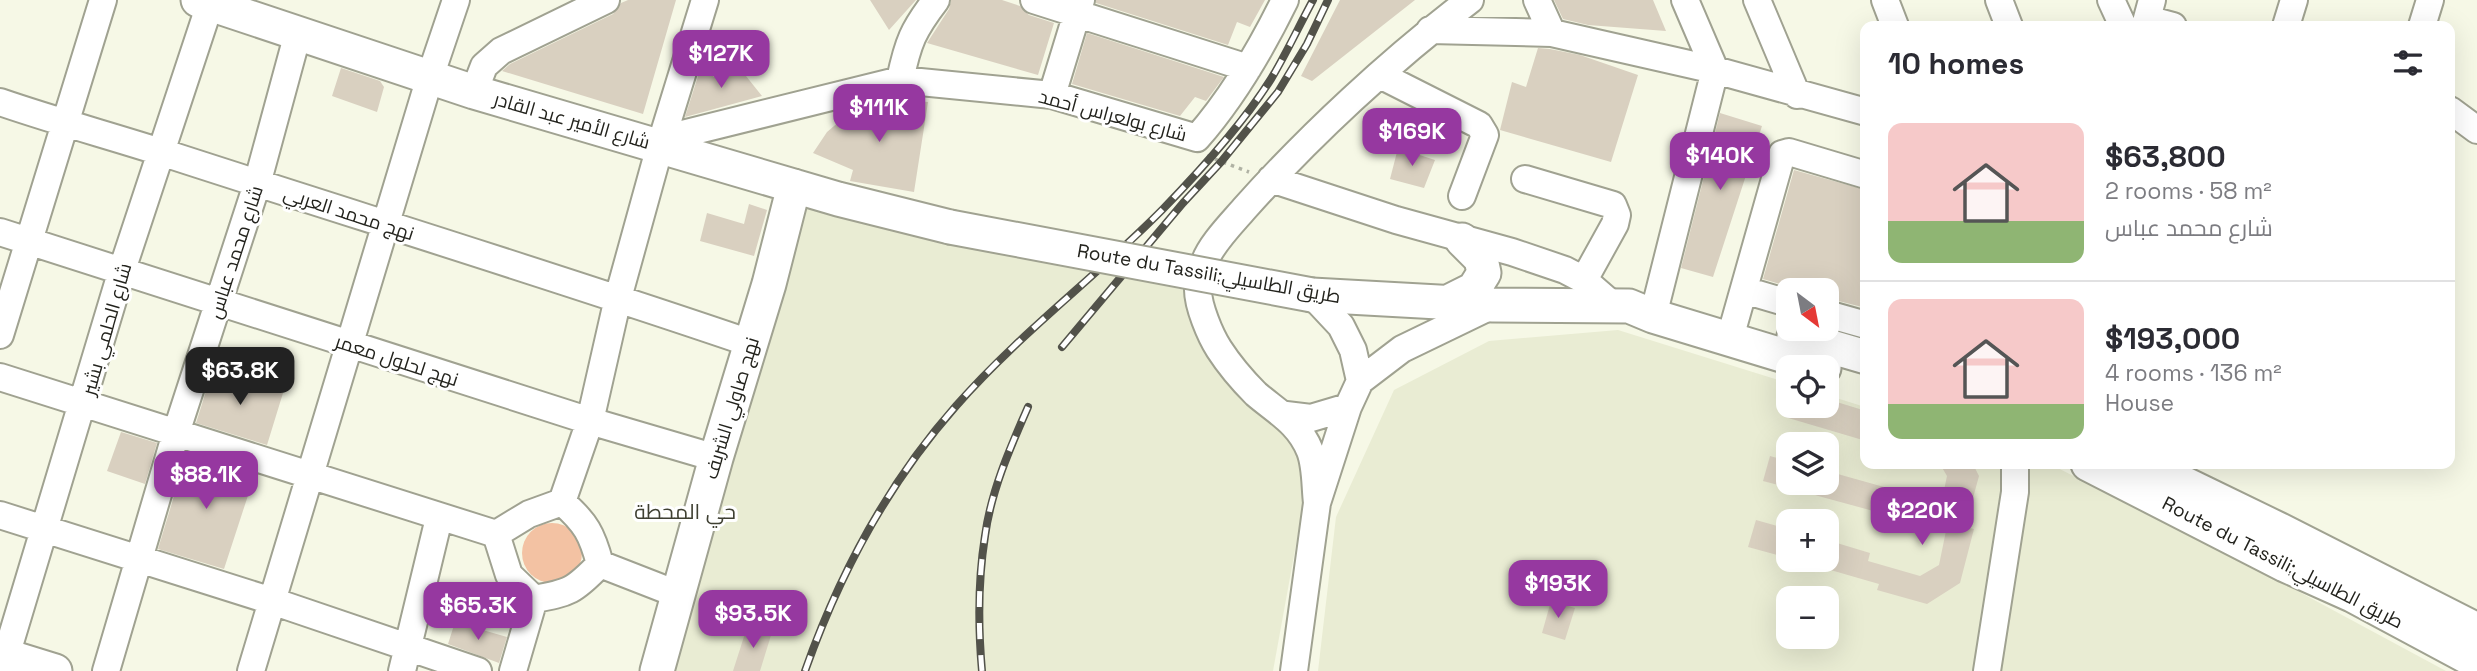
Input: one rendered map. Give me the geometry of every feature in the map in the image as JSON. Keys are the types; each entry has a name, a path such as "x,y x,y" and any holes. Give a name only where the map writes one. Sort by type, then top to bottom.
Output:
{"main road":[{"name":"شارع الأمير عبد القادر","path":"216,3 298,33 466,87 474,92 661,143 794,186 950,227"},
{"name":"نهج صاولي الشربف","path":"657,671 716,458 769,284 794,186"},
{"name":"Route du Tassili;طريق الطاسيلي","path":"950,227 1312,295 1736,315 1860,355"},
{"path":"1446,303 1474,289 1484,273 1481,259 1462,240"},
{"name":"Route du Tassili;طريق الطاسيلي","path":"1736,315 1803,355"},
{"name":"Route du Tassili;طريق الطاسيلي","path":"1839,372 1860,378"},
{"name":"Route du Tassili;طريق الطاسيلي","path":"2100,469 2477,630"},
{"name":"Route du Tassili;طريق الطاسيلي","path":"2152,469 2282,547 2352,595 2477,662"},
{"path":"3,655 55,671"}],"street":[{"path":"0,335 27,240 103,0"},
{"path":"251,671 430,77 456,0"},
{"path":"474,92 484,66 502,51 606,0"},
{"path":"562,502 590,421 618,298 661,143 705,0"},
{"path":"900,80 905,54 915,27 936,0"},
{"path":"1034,0 1079,7 1248,68"},
{"name":"شارع بولعراس أحمد","path":"661,143 900,80 1052,95 1196,138 1218,114 1248,68 1285,0"},
{"path":"1317,503 1310,451 1302,436 1286,415 1238,377 1205,318 1198,290 1204,261 1227,228 1271,179 1430,30 1470,0"},
{"path":"1537,0 1552,33"},
{"path":"1271,179 1565,270 1640,310 1715,70 1685,0"},
{"path":"1757,0 1797,95"},
{"path":"1885,0 1893,21"},
{"path":"1998,0 2007,21"},
{"path":"2111,0 2142,18"},
{"path":"2288,21 2294,0"},
{"path":"2424,21 2431,0"},
{"name":"شارع الحلمي بشير","path":"3,655 46,530 122,270 216,3"},
{"path":"1052,95 1079,7"},
{"path":"1430,30 1552,33 1715,70 1860,111"},
{"name":"شارع محمد عباس","path":"106,671 176,433 257,184 298,33"},
{"path":"1380,75 1479,125 1485,135 1462,196"},
{"name":"نهج محمد العربي","path":"0,102 618,298 750,343"},
{"path":"2455,109 2477,115"},
{"path":"2455,112 2477,130"},
{"path":"1776,306 1736,315 1782,154 1789,152 1860,173"},
{"path":"1525,179 1613,205 1617,215 1615,224 1584,281"},
{"name":"نهج لحلول معمر","path":"0,232 590,421 716,458"},
{"path":"1312,295 1341,326 1353,349 1360,381"},
{"path":"1294,671 1317,503 1348,407 1360,381 1402,349 1493,305"},
{"path":"1839,317 1860,323"},
{"path":"0,377 496,534 529,514 562,502"},
{"path":"1286,415 1311,418 1348,407"},
{"path":"1987,671 2015,492 2015,469"},
{"path":"2015,492 2029,469"},
{"path":"562,502 585,524 593,537 600,564"},
{"path":"0,515 272,601 405,659 478,671"},
{"path":"405,659 439,518"},
{"path":"496,534 509,575 534,599"},
{"path":"600,564 677,594"},
{"path":"534,599 564,594 600,564"},
{"path":"513,671 534,599"}],"path":[{"path":"1196,138 1209,158 1271,179"}],"shaded area":[{"path":"806,204 946,242 1186,290 1200,339 1228,385 1272,422 1298,454 1303,506 1273,671 671,671"},
{"path":"1618,330 1776,379 1776,418 1839,418 1839,399 1860,405 1860,469 2060,469 2277,580 2446,671 1318,671 1336,517 1394,390 1489,341"},
{"path":"546,523 558,523 577,536 582,553 580,565 569,578 558,583 546,583 527,570 522,559 522,547 535,528"}],"building":[{"path":"628,0 676,0 643,114 502,71 510,64 613,14 621,3"},
{"path":"870,0 916,0 889,30"},
{"path":"951,0 1002,0 1020,6 1029,15 1054,23 1038,75 927,43 949,9"},
{"path":"1096,0 1265,0 1250,27 1237,22 1228,45 1096,3"},
{"path":"1340,0 1415,0 1312,81 1301,76"},
{"path":"1554,0 1653,0 1666,31 1588,25 1563,19"},
{"path":"1087,33 1224,77 1206,101 1195,97 1180,116 1072,84"},
{"path":"1538,48 1580,55 1638,75 1611,162 1500,130 1512,82 1526,87"},
{"path":"734,61 762,96 685,117 699,73 712,68 713,77"},
{"path":"341,68 380,81 384,87 377,112 332,96"},
{"path":"903,100 928,102 914,192 850,181 853,170 813,153 827,132 848,114 873,103"},
{"path":"1720,113 1762,126 1713,277 1681,268"},
{"path":"1398,148 1435,160 1424,188 1390,179"},
{"path":"1794,170 1860,188 1860,306 1839,301 1839,278 1776,278 1776,283 1763,279"},
{"path":"749,204 767,210 754,256 700,241 707,213 744,224"},
{"path":"213,369 283,393 267,445 196,423"},
{"path":"1839,403 1860,409 1860,439 1788,418 1839,418"},
{"path":"121,432 157,443 145,484 107,471"},
{"path":"187,453 255,474 224,569 158,549"},
{"path":"1770,456 1776,458 1776,485 1763,481"},
{"path":"1943,469 1976,469 1979,476 1965,527 1974,529 1960,583 1927,604 1877,590 1879,584 1837,572 1839,544 1870,553 1868,561 1920,576 1939,565 1947,526 1937,524 1947,476"},
{"path":"1839,474 1884,487 1877,512 1814,495 1839,495"},
{"path":"1756,520 1776,526 1776,555 1748,547"},
{"path":"1551,601 1575,608 1565,640 1542,633"},
{"path":"455,622 507,637 499,663 448,644"},
{"path":"748,624 772,632 760,671 733,671"}],"railway":[{"path":"805,671 818,635 850,565 908,466 980,380 1163,209 1234,130 1271,79 1313,0"},
{"path":"1062,347 1278,92 1307,44 1328,0"},
{"path":"982,671 980,586 988,519 1002,470 1028,407"}],"district":[{"name":"حي المحطة","path":"685,512"}]}
